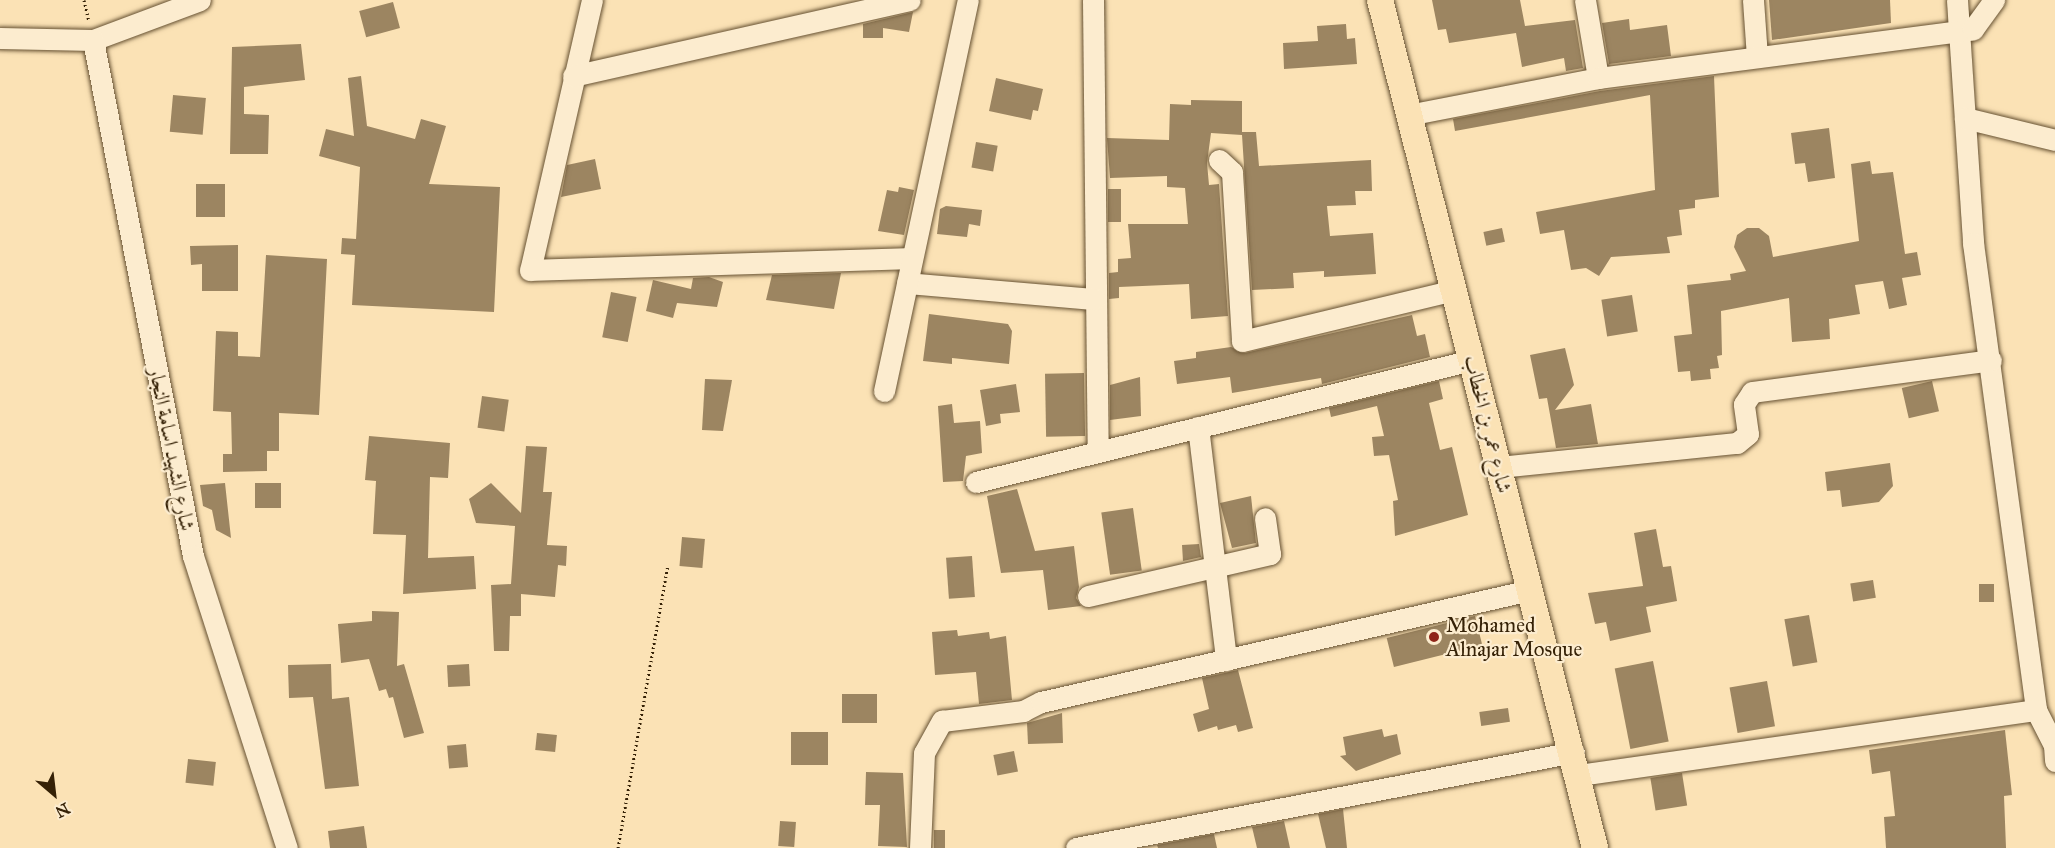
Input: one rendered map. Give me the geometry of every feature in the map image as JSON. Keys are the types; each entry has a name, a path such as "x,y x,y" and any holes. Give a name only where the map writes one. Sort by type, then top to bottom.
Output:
{"main road":[{"name":"شارع عمر بن الخطاب","path":"1380,0 1576,763 1595,848"}],"street":[{"path":"0,38 93,40 200,0"},
{"path":"592,0 530,270 911,258"},
{"path":"573,76 910,0"},
{"path":"884,391 911,258 936,161 968,0"},
{"path":"1093,0 1094,299 1098,448"},
{"path":"1586,0 1598,78"},
{"path":"1754,0 1756,57"},
{"path":"1957,0 1957,30 1973,243 1991,360 2036,710 2055,745 2055,760"},
{"path":"1408,114 1598,78 1973,29 1994,0"},
{"name":"شارع الشهيد اسامة النجار","path":"93,40 193,556 287,848"},
{"path":"1965,118 2055,140"},
{"path":"1219,160 1232,172 1242,341 1454,290"},
{"path":"907,283 1094,299"},
{"path":"976,482 1098,448 1198,427 1472,360"},
{"path":"1499,467 1737,444 1748,434 1744,404 1752,392 1991,360"},
{"path":"1198,427 1226,660"},
{"path":"1088,596 1270,554 1265,518"},
{"path":"920,848 924,753 942,721 1023,711 1041,702 1530,590"},
{"path":"1076,848 1576,763 2036,710"}],"path":[{"path":"618,848 668,565"}],"building":[{"path":"1432,0 1520,0 1525,26 1575,20 1583,68 1566,71 1564,58 1522,67 1516,33 1449,43 1446,29 1438,30"},
{"path":"1769,0 1890,0 1891,23 1772,40"},
{"path":"393,2 400,28 366,37 359,11"},
{"path":"913,12 909,32 883,28 883,38 863,38 863,24"},
{"path":"1629,19 1630,30 1667,25 1671,56 1609,64 1602,23"},
{"path":"1346,24 1347,39 1355,38 1357,64 1284,69 1283,43 1318,41 1317,26"},
{"path":"301,44 305,80 244,87 244,114 269,115 268,154 230,154 232,47"},
{"path":"361,76 367,126 415,139 421,119 446,126 429,184 500,187 494,312 352,305 355,255 341,254 342,238 356,239 360,167 319,156 326,129 354,136 348,78"},
{"path":"1714,76 1719,197 1695,200 1695,208 1679,210 1682,235 1667,237 1670,253 1611,257 1599,276 1586,268 1571,270 1564,230 1540,234 1536,212 1655,190 1650,95 1455,131 1453,119 1600,91"},
{"path":"996,78 1043,89 1038,111 1033,110 1031,120 989,111"},
{"path":"173,95 206,98 203,135 170,132"},
{"path":"1191,100 1242,101 1242,132 1256,132 1259,166 1371,160 1372,191 1355,191 1356,205 1327,206 1330,236 1373,233 1376,274 1324,277 1324,271 1293,273 1294,288 1252,290 1242,135 1211,133 1207,163 1209,185 1219,184 1228,316 1191,319 1189,284 1119,287 1119,298 1109,299 1109,273 1118,272 1118,259 1131,258 1128,224 1188,224 1185,188 1167,187 1167,176 1110,178 1107,138 1169,140 1170,104 1191,105"},
{"path":"1829,128 1835,178 1808,182 1805,163 1795,164 1791,133"},
{"path":"976,142 998,146 993,171 971,168"},
{"path":"595,159 601,189 561,197 567,165"},
{"path":"1870,161 1872,174 1893,172 1905,254 1917,252 1921,275 1902,278 1907,305 1889,309 1883,281 1855,285 1860,314 1829,319 1830,339 1792,342 1789,298 1721,311 1722,355 1717,356 1719,368 1710,369 1711,379 1691,381 1690,371 1678,372 1674,336 1692,334 1687,285 1731,280 1730,274 1746,271 1734,247 1737,235 1747,228 1759,228 1769,236 1773,257 1859,241 1851,164"},
{"path":"196,184 225,184 225,217 196,217"},
{"path":"899,187 914,190 904,235 878,231 887,190 898,192"},
{"path":"1108,189 1121,189 1121,222 1108,222"},
{"path":"946,206 982,210 980,226 969,224 967,237 937,234 940,209"},
{"path":"1502,228 1505,242 1486,246 1483,232"},
{"path":"238,245 238,291 202,291 202,264 191,265 190,246"},
{"path":"266,255 327,259 319,415 279,413 279,451 267,451 267,471 223,472 223,454 232,454 231,412 213,411 216,331 238,332 238,356 260,357"},
{"path":"841,273 834,309 766,300 772,275"},
{"path":"709,277 723,282 717,307 677,303 673,318 646,311 653,280 691,289 693,278"},
{"path":"611,292 637,297 628,342 602,337"},
{"path":"1632,295 1638,332 1607,336 1601,300"},
{"path":"929,314 1008,324 1012,331 1009,364 952,358 952,364 923,361"},
{"path":"1412,315 1417,336 1425,334 1430,357 1322,384 1321,378 1232,393 1230,377 1177,384 1174,361 1196,358 1196,352 1231,347 1245,353"},
{"path":"1565,348 1574,385 1555,410 1591,404 1598,444 1556,448 1547,398 1539,399 1530,355"},
{"path":"1084,373 1085,436 1046,437 1045,374"},
{"path":"1140,377 1141,416 1110,420 1110,385"},
{"path":"705,379 732,380 723,431 702,430"},
{"path":"1439,381 1443,399 1429,403 1440,450 1452,447 1468,515 1395,536 1393,501 1398,500 1389,455 1374,456 1372,437 1384,436 1377,406 1331,417 1329,408"},
{"path":"1932,381 1939,411 1909,418 1902,388"},
{"path":"1016,384 1020,412 1000,414 1001,423 986,426 980,390"},
{"path":"482,396 509,400 504,431 478,428"},
{"path":"952,404 954,423 980,421 982,453 966,456 963,481 943,482 938,406"},
{"path":"369,436 450,443 448,478 430,477 428,558 474,556 476,589 403,594 406,535 373,534 376,481 365,480"},
{"path":"526,446 547,447 543,492 552,492 547,545 567,546 566,566 558,565 555,597 521,594 521,616 510,616 509,651 494,651 491,585 511,584 515,526 476,523 469,499 491,483 521,513"},
{"path":"1890,463 1893,486 1879,502 1842,507 1840,490 1827,491 1825,472"},
{"path":"225,483 231,538 216,530 212,510 203,506 200,485"},
{"path":"255,483 281,483 281,508 255,508"},
{"path":"1017,489 1035,551 1074,546 1079,587 1076,598 1081,606 1048,610 1043,570 1001,573 987,496"},
{"path":"1251,496 1256,543 1232,548 1220,503"},
{"path":"1133,508 1142,570 1110,575 1101,512"},
{"path":"1656,529 1663,567 1671,566 1677,601 1646,607 1651,632 1610,641 1606,622 1595,624 1588,593 1643,586 1634,533"},
{"path":"682,537 705,539 702,568 679,566"},
{"path":"1199,544 1201,557 1183,561 1182,545"},
{"path":"972,556 975,597 949,599 946,558"},
{"path":"1873,580 1876,598 1853,601 1850,584"},
{"path":"1979,584 1994,584 1994,602 1979,602"},
{"path":"372,611 399,612 397,666 404,664 424,733 404,738 393,697 389,698 386,689 379,691 369,659 341,663 338,624 372,621"},
{"path":"1809,615 1817,662 1793,667 1784,619"},
{"name":"Mohamed Alnajar Mosque","path":"1475,616 1482,645 1394,667 1387,638"},
{"path":"957,630 958,636 989,632 990,639 1006,636 1012,700 979,704 976,672 935,675 932,632"},
{"path":"1653,661 1669,741 1630,749 1615,668"},
{"path":"331,664 332,699 349,697 359,786 325,789 313,697 289,698 288,665"},
{"path":"469,664 470,686 448,687 447,665"},
{"path":"1238,670 1253,728 1238,732 1236,725 1218,730 1217,726 1198,732 1193,714 1209,709 1202,678"},
{"path":"1767,681 1775,726 1738,733 1730,688"},
{"path":"842,694 877,694 877,723 842,723"},
{"path":"1508,708 1510,722 1481,726 1479,712"},
{"path":"1062,713 1063,743 1028,744 1027,723"},
{"path":"1382,729 1384,737 1397,734 1401,754 1356,771 1340,756 1346,755 1343,737"},
{"path":"2005,730 2012,795 2004,796 2006,848 1886,848 1884,817 1895,816 1890,771 1872,774 1869,750"},
{"path":"791,732 828,732 828,765 791,765"},
{"path":"537,733 557,735 555,752 535,750"},
{"path":"466,744 468,767 449,769 447,746"},
{"path":"1014,751 1018,772 997,776 993,755"},
{"path":"188,759 216,762 213,786 185,783"},
{"path":"866,772 903,773 907,847 878,846 880,805 865,805"},
{"path":"1682,773 1687,806 1656,811 1650,778"},
{"path":"1343,809 1347,848 1326,848 1318,814"},
{"path":"780,821 796,822 794,847 778,846"},
{"path":"1284,821 1290,848 1257,848 1252,827"},
{"path":"364,826 367,848 330,848 328,831"},
{"path":"934,830 945,830 945,848 934,848"},
{"path":"1214,834 1217,848 1158,848 1157,845"}],"place":[{"name":"Mohamed Alnajar Mosque","path":"1434,637"}]}
